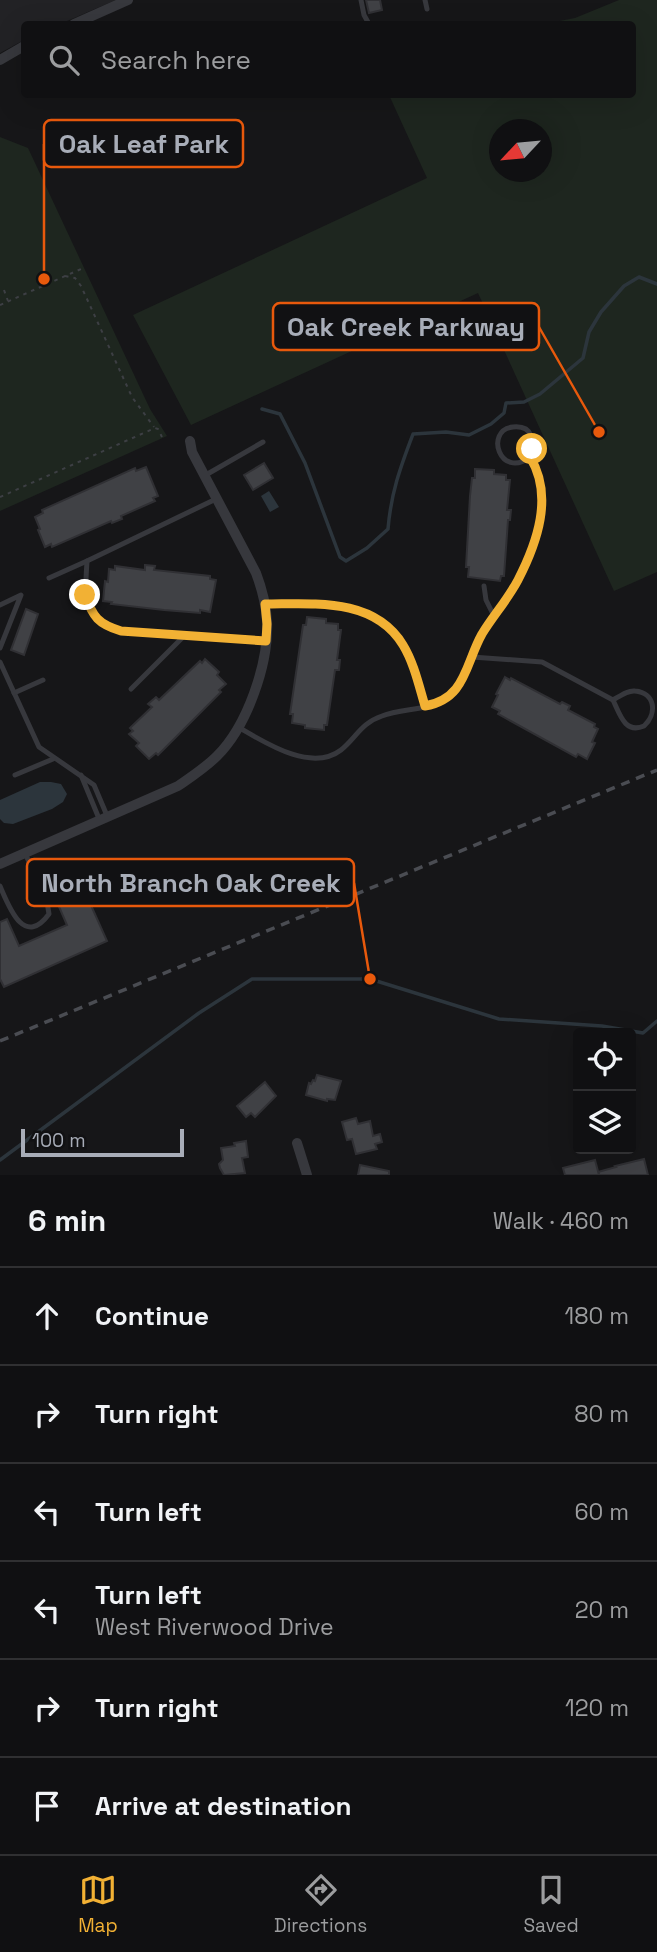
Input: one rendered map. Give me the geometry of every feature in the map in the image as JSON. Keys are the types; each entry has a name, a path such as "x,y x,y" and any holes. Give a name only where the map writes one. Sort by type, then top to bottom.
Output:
{"street":[{"path":"81,21 128,0"},
{"path":"0,60 21,48"},
{"path":"0,864 178,786 217,756 250,705 266,641 265,604 256,573 192,452 190,441"},
{"path":"297,1143 307,1175"}],"lane":[{"path":"361,0 368,21"},
{"path":"425,0 427,9"},
{"path":"238,727 268,745 291,754 311,758 324,757 341,750 359,730 379,716 448,698 460,685 481,637 518,580 535,539 543,507 537,468 530,457 533,440 529,432 514,427 503,431 498,437 499,453 504,460 515,464 530,457"},
{"path":"204,476 263,442"},
{"path":"49,578 216,499"},
{"path":"87,561 85,595 97,620 107,627 121,631 266,641"},
{"path":"484,586 486,600 494,616"},
{"path":"0,605 21,595 0,648"},
{"path":"265,604 325,604 360,610 381,620 403,645 425,706"},
{"path":"131,689 185,635"},
{"path":"472,657 542,663 613,700 627,726 645,726 653,715 651,702 643,694 631,691 613,700"},
{"path":"0,662 39,747 53,759 81,775 104,819"},
{"path":"14,693 43,680"},
{"path":"15,775 53,759"},
{"path":"0,886 14,916 21,924 31,927 42,923 49,914 47,902 25,853"}],"path":[{"path":"0,305 81,269"},
{"path":"65,276 75,278 81,286 132,397 162,437"},
{"path":"4,290 9,302"},
{"path":"0,497 155,428"}],"shaded area":[{"path":"0,0 116,0 67,21 21,21 21,42 0,53"},
{"path":"619,0 657,0 657,572 614,591 478,293 191,425 133,315 427,178 390,98 636,98 636,21 560,21 575,18"},
{"path":"0,137 28,148 150,409 167,436 0,511"},
{"path":"269,491 279,507 270,512 261,496"},
{"path":"40,782 61,784 67,794 63,802 13,824 4,823 0,819 0,800"}],"building":[{"path":"366,0 380,0 382,10 369,13"},
{"path":"264,463 273,478 253,490 244,475"},
{"path":"146,467 158,496 153,498 155,501 121,516 122,519 112,523 111,521 52,547 51,544 45,547 35,517 43,513 42,510 135,468 136,471"},
{"path":"475,469 494,470 494,474 506,475 506,480 510,480 507,510 511,510 504,576 501,576 500,581 468,577 469,567 466,567 470,496"},
{"path":"145,565 155,566 154,570 210,576 210,579 216,580 210,612 164,610 103,601 109,569 115,570 115,566 145,570"},
{"path":"26,609 38,614 24,655 11,650"},
{"path":"307,617 326,619 326,623 338,624 338,630 341,630 337,660 340,660 339,670 335,670 324,730 305,728 305,725 292,723 293,714 290,714 303,625 306,625"},
{"path":"205,659 219,672 217,675 226,684 158,755 156,753 149,759 136,746 139,743 129,734 133,731 130,728 152,707 148,704 156,697 159,700"},
{"path":"505,677 560,704 562,702 570,706 568,710 595,724 594,727 598,729 592,742 595,743 587,759 578,754 576,757 498,714 500,711 492,707"},
{"path":"77,874 107,941 4,987 0,979 0,922 7,919 19,946 67,925 50,886"},
{"path":"317,1075 341,1081 335,1100 327,1101 306,1095 309,1083 315,1081"},
{"path":"265,1082 276,1096 255,1117 251,1113 246,1117 237,1106"},
{"path":"356,1118 358,1124 370,1121 373,1136 380,1134 382,1142 375,1144 377,1149 356,1154 352,1139 347,1140 342,1122"},
{"path":"246,1141 248,1157 242,1158 245,1173 224,1175 219,1164 223,1160 221,1148"},
{"path":"644,1159 648,1175 599,1175 598,1172 615,1166"},
{"path":"595,1160 599,1175 565,1175 563,1168"},
{"path":"360,1165 389,1171 389,1175 358,1175"}],"waterway":[{"path":"262,409 280,414 305,463 340,557 346,561 367,548 388,529 397,481 413,434 446,432 469,435 491,424 504,413 506,403 524,402 540,394 583,358 589,332 601,312 624,286 639,277 657,284"},
{"path":"0,1160 199,1013 252,979 370,979 499,1019 602,1026 643,1033 657,1021"}],"railway":[{"path":"0,1041 657,770"}],"place":[{"name":"Oak Leaf Park","path":"44,279"},
{"name":"Oak Creek Parkway","path":"599,432"},
{"name":"North Branch Oak Creek","path":"370,979"}],"route":[{"path":"85,595 97,620 107,627 121,631 266,641 265,604 325,604 360,610 381,620 394,632 409,657 425,706 431,705 448,698 460,685 481,637 518,580 535,539 543,507 537,468 530,457 532,449"}]}
